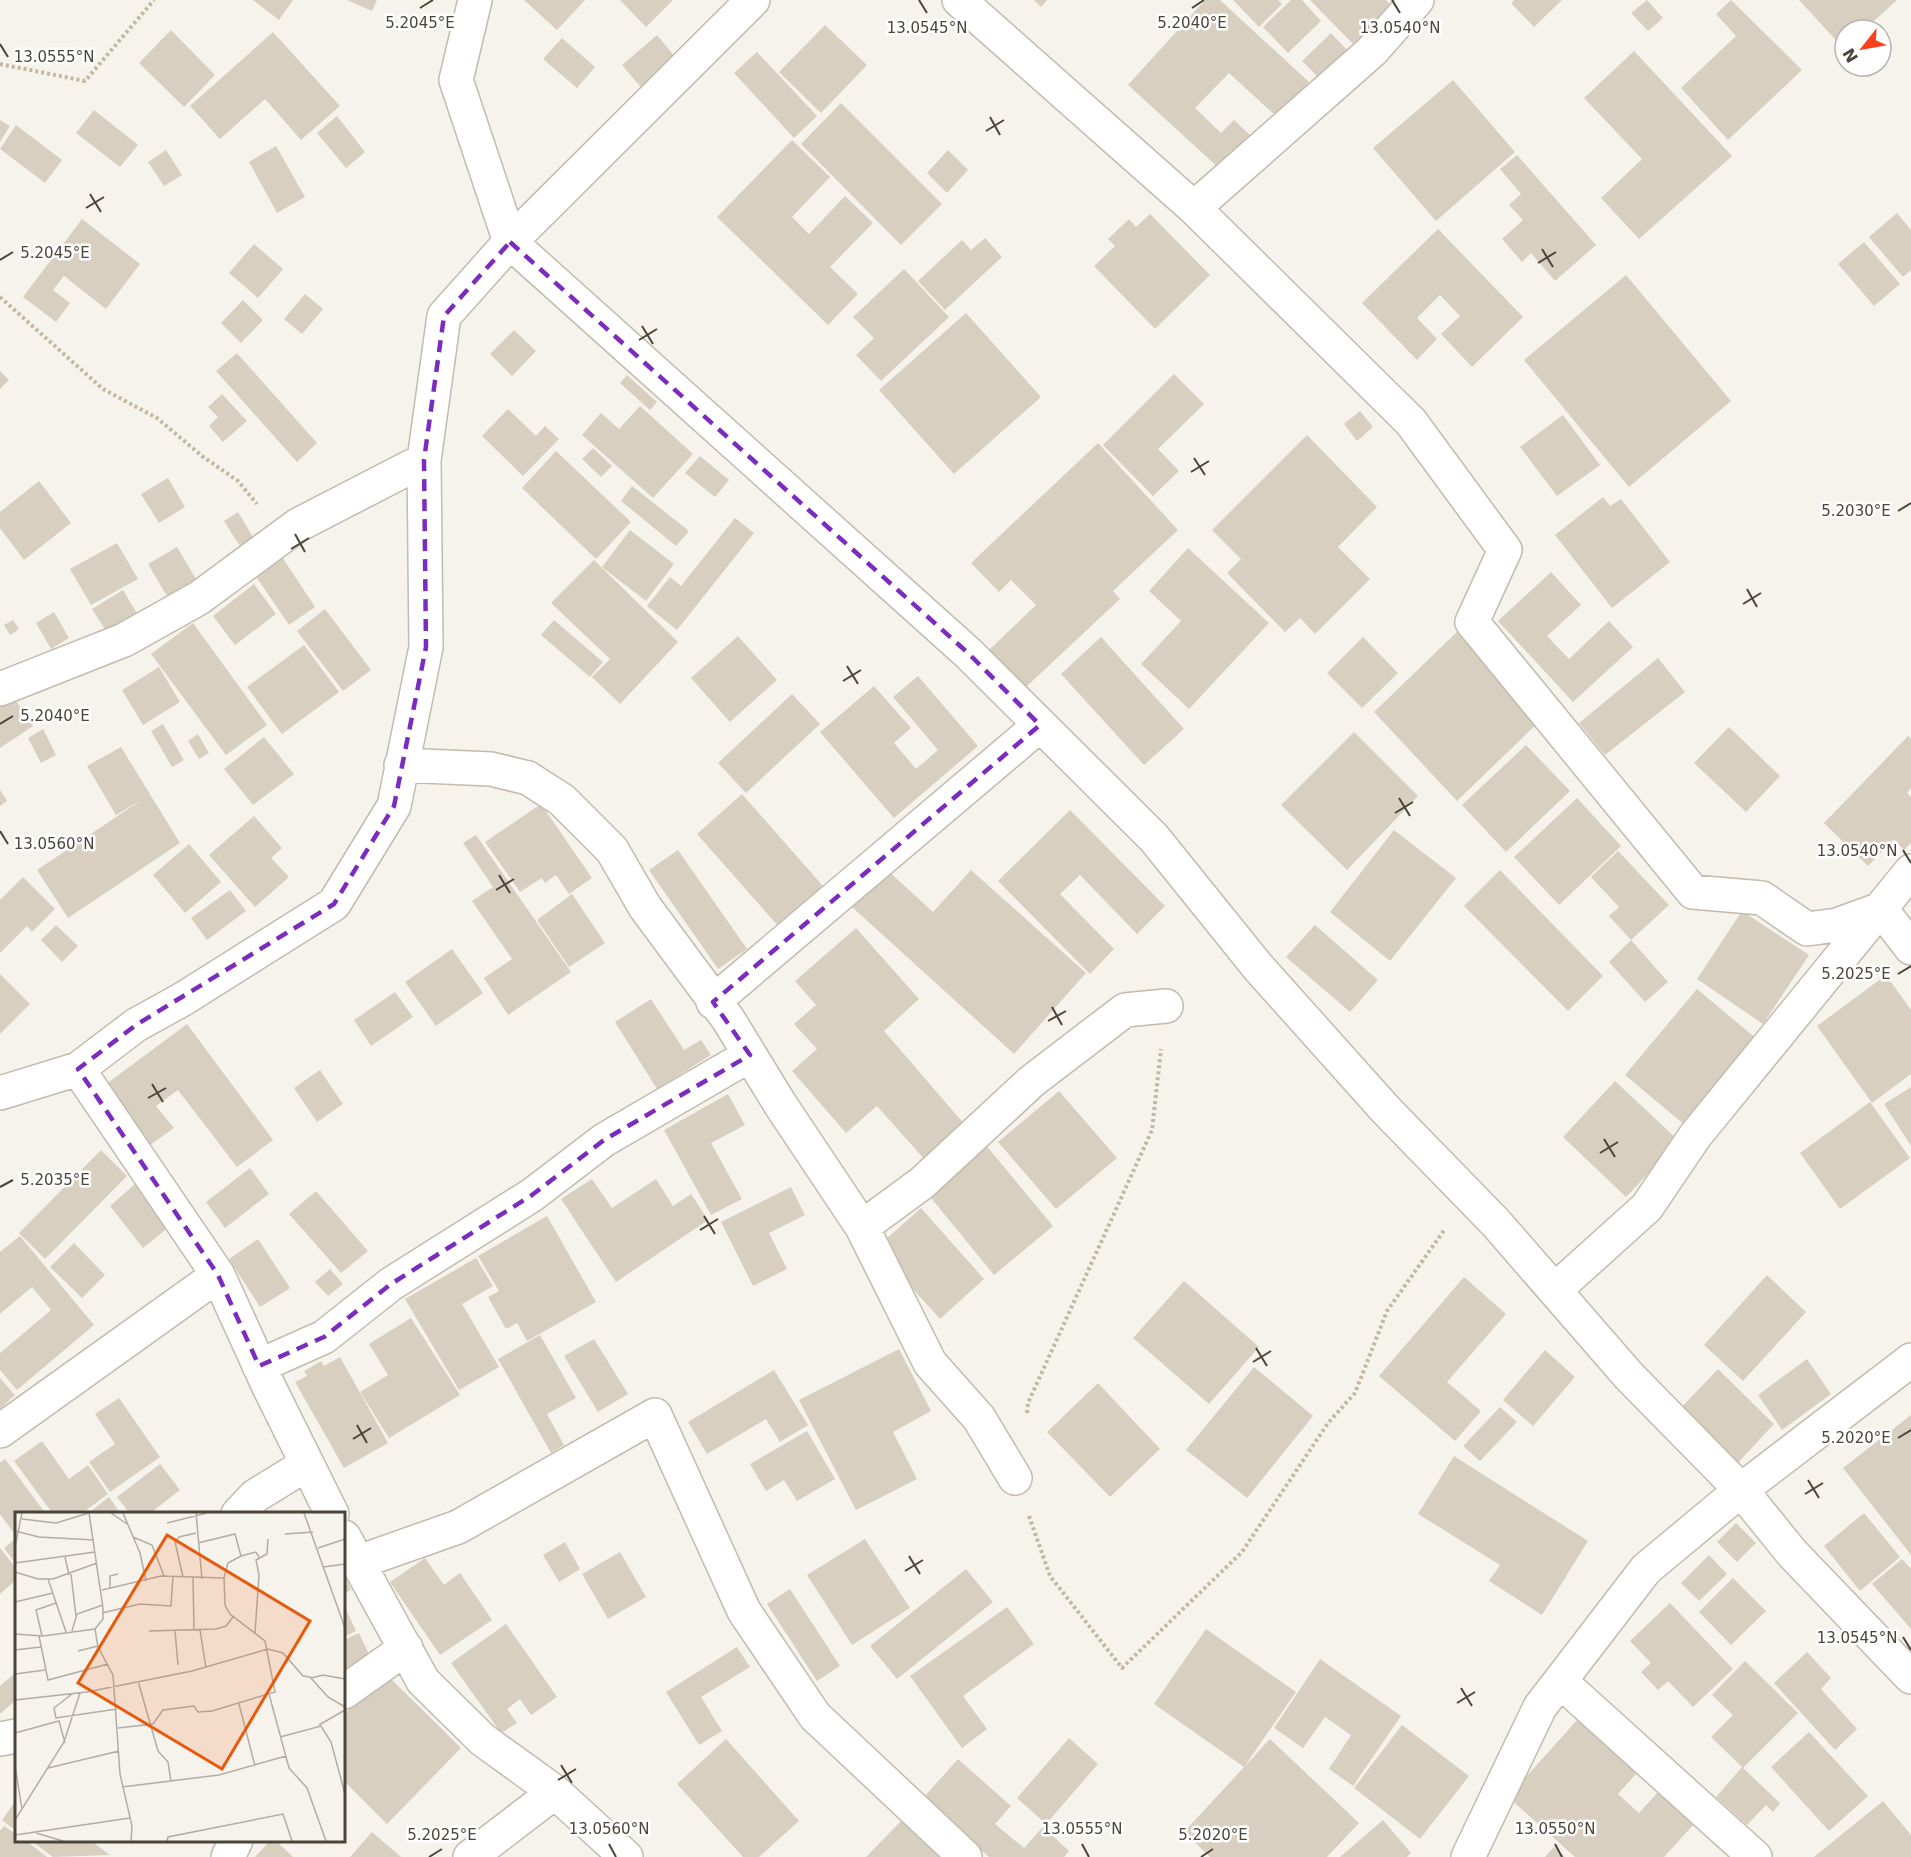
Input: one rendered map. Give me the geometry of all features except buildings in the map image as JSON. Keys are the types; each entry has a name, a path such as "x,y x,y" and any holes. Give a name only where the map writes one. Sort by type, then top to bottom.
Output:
{"street":[{"path":"475,0 456,80 510,242 968,653 1154,838 1258,967 1386,1110 1468,1194 1629,1376 1741,1490 1792,1553 1865,1632 1911,1677"},
{"path":"0,1093 78,1069 136,1025 183,999 334,904 394,806 426,647 424,460 444,316 510,242 753,0"},
{"path":"959,0 1194,208 1411,422 1505,550 1472,622 1693,892 1762,898 1807,929 1837,925 1881,909"},
{"path":"1194,208 1372,51 1417,0"},
{"path":"0,689 124,640 199,598 298,525 424,460"},
{"path":"713,1002 1040,726"},
{"path":"401,765 491,769 528,778 562,800 612,850 645,907 713,1002 728,1019 862,1227 930,1363 979,1418 1015,1478"},
{"path":"1555,1290 1647,1207 1695,1136 1911,871"},
{"path":"1881,909 1911,948"},
{"path":"862,1227 922,1183 1032,1081 1125,1010 1166,1006"},
{"path":"259,1366 324,1337 391,1284 532,1195 604,1140 750,1055"},
{"path":"78,1069 218,1275 259,1366 331,1512"},
{"path":"0,1431 218,1275"},
{"path":"1468,1857 1540,1707 1646,1569 1741,1490 1911,1360"},
{"path":"626,1857 555,1792 483,1740 423,1680 350,1550 458,1527 655,1415 744,1611 814,1716 964,1857"},
{"path":"240,1512 255,1496 307,1464"},
{"path":"345,1691 406,1648"},
{"path":"1560,1681 1755,1857"},
{"path":"0,1739 15,1736"},
{"path":"470,1857 555,1792"},
{"path":"228,1857 235,1842"}],"path":[{"path":"0,64 85,81 154,0"},
{"path":"0,297 103,389 157,418 202,456 238,481 284,536"},
{"path":"1166,1006 1152,1130 1028,1403 1015,1478 1050,1576 1122,1668 1242,1552 1328,1423 1355,1393 1387,1311 1468,1194"}],"highlighted area":[{"path":"510,242 968,653 1040,725 713,1002 750,1055 604,1140 532,1195 391,1284 324,1337 259,1366 218,1275 78,1069 136,1025 334,904 394,806 426,647 424,460 444,316"}]}
